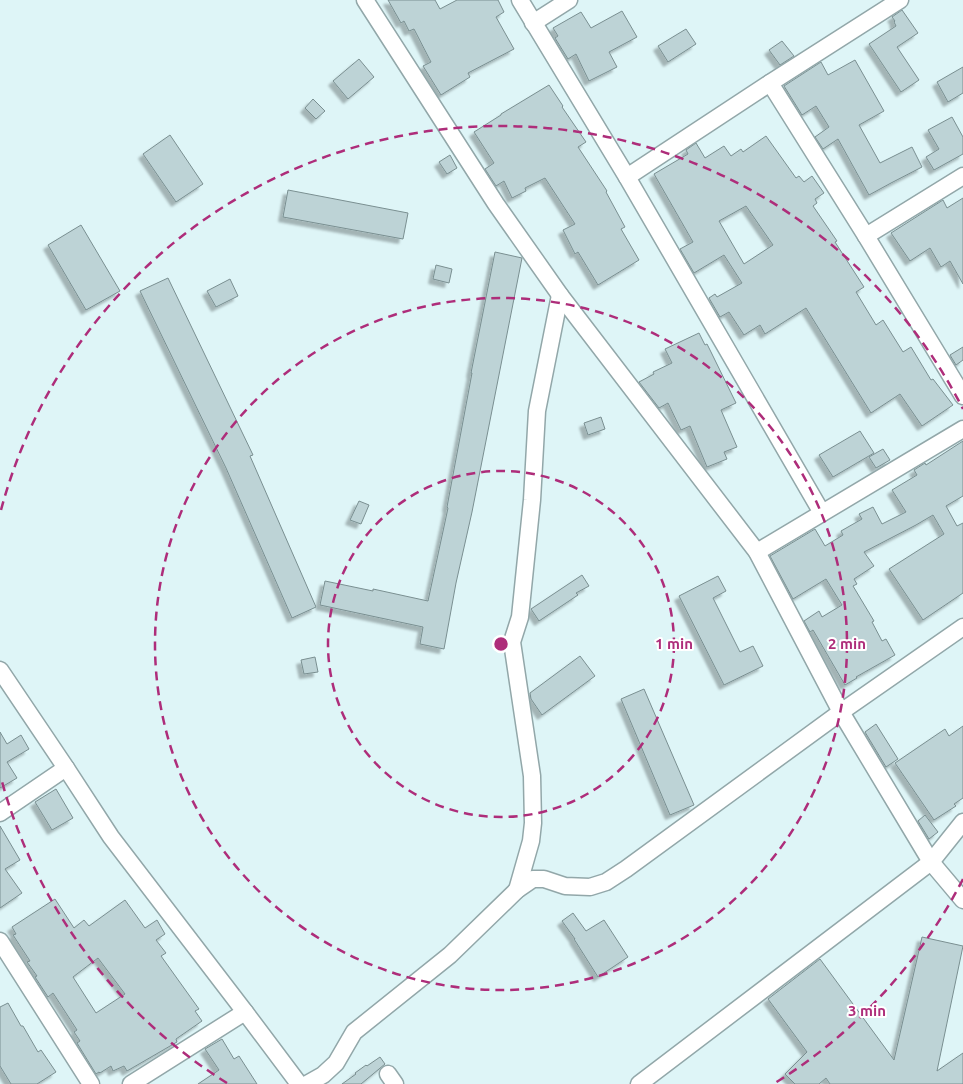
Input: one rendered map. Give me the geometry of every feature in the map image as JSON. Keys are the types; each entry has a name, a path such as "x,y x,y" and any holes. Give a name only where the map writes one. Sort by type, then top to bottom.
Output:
{"street":[{"path":"365,0 496,204 560,295 757,552 841,712 931,862 963,900"},
{"path":"520,0 627,176 822,512"},
{"path":"533,22 569,0"},
{"path":"627,176 900,0"},
{"path":"770,83 963,396"},
{"path":"866,236 963,176"},
{"path":"517,890 531,841 533,785 512,642 520,617 532,500 537,411 560,295"},
{"path":"757,552 963,429"},
{"path":"307,1084 323,1075 336,1063 354,1032 450,955 517,890 532,879 544,879 565,886 590,887 606,882 963,626"},
{"path":"0,670 111,837 298,1084"},
{"path":"0,813 66,768"},
{"path":"639,1084 931,862 963,822"},
{"path":"0,941 91,1084"},
{"path":"131,1084 245,1012"}],"building":[{"path":"388,0 435,0 440,9 457,0 498,0 504,12 496,17 514,49 468,73 470,77 441,95 423,66 431,62 414,29 409,31 404,21 401,23"},
{"path":"902,10 918,33 897,47 919,80 901,92 869,44 896,26 892,17"},
{"path":"622,11 637,37 609,52 617,67 589,81 576,54 568,59 555,38 558,36 553,28 581,12 591,28"},
{"path":"686,29 696,44 668,62 658,46"},
{"path":"782,41 794,56 780,65 769,50"},
{"path":"359,59 374,77 348,99 333,81"},
{"path":"855,60 884,111 859,125 880,163 912,147 922,167 869,195 838,139 823,149 815,137 829,127 816,106 802,115 784,86 821,62 828,75"},
{"path":"963,67 963,93 948,102 937,82"},
{"path":"549,85 586,142 578,147 607,191 625,227 621,229 639,260 598,285 578,252 575,254 563,230 575,224 545,178 525,188 526,191 512,198 504,181 496,186 485,169 494,163 474,132"},
{"path":"313,99 325,111 316,119 305,108"},
{"path":"952,117 963,137 963,154 934,170 926,157 939,149 928,130"},
{"path":"170,135 203,184 176,202 143,154"},
{"path":"766,136 796,178 799,176 804,182 812,176 824,193 815,199 817,203 813,206 837,241 835,242 864,287 856,292 876,325 883,320 903,352 911,347 931,380 933,379 953,405 922,426 900,394 871,413 806,308 765,334 760,325 744,335 729,312 720,317 709,298 715,294 717,297 742,283 724,255 694,273 680,249 693,242 654,174 688,154 686,150 696,143 705,158 724,146 731,156 741,149 743,152","holes":["746,206 773,245 744,264 719,221"]},
{"path":"450,155 457,168 447,174 439,162"},
{"path":"288,190 408,213 403,239 283,217"},
{"path":"963,198 963,284 950,261 941,267 930,248 910,261 891,233 943,200 947,208"},
{"path":"81,225 120,291 86,310 48,245"},
{"path":"495,252 522,258 444,649 420,644 423,627 320,605 325,581 428,601 448,508 471,373"},
{"path":"436,265 452,269 449,283 433,279"},
{"path":"168,278 253,455 250,456 316,607 292,618 226,468 140,291"},
{"path":"230,279 238,296 216,307 207,291"},
{"path":"699,333 705,345 707,344 736,403 721,410 737,447 724,452 727,459 707,467 690,426 681,430 668,403 659,408 639,382 654,374 653,372 672,363 665,349"},
{"path":"963,347 963,360 956,365 950,355"},
{"path":"601,417 605,429 588,435 584,423"},
{"path":"860,431 874,453 833,477 819,455"},
{"path":"963,441 963,496 946,506 957,526 963,523 963,593 923,620 889,569 944,534 933,515 864,552 874,566 854,579 857,584 853,586 874,621 872,622 882,641 886,639 895,655 845,685 813,630 810,632 804,621 819,611 822,617 842,605 826,579 793,599 770,556 815,529 825,546 843,535 841,531 862,519 859,514 873,507 882,524 906,512 892,490 917,475 914,470 925,463 926,465"},
{"path":"883,449 890,460 876,468 869,457"},
{"path":"359,501 369,505 361,524 350,520"},
{"path":"582,575 589,586 576,593 578,595 539,621 531,609"},
{"path":"718,576 726,591 713,598 740,652 753,646 763,666 724,685 679,596"},
{"path":"580,656 595,676 542,715 531,699 530,693"},
{"path":"315,657 318,672 304,674 301,660"},
{"path":"644,689 694,805 670,815 621,699"},
{"path":"876,724 898,759 886,767 865,732"},
{"path":"963,726 963,798 954,804 956,806 934,820 895,763 945,729 949,736"},
{"path":"0,732 7,744 21,735 29,749 7,762 17,778 0,788"},
{"path":"56,789 73,818 52,830 35,802"},
{"path":"925,815 938,832 929,839 918,821"},
{"path":"0,826 20,860 5,869 22,893 0,908"},
{"path":"55,899 74,928 84,920 89,926 125,900 145,928 157,920 165,934 156,940 166,953 161,956 199,1009 195,1011 202,1021 176,1039 177,1042 127,1071 124,1066 113,1071 111,1066 96,1074 77,1043 80,1041 74,1032 77,1030 53,993 48,997 35,977 37,976 27,962 30,961 13,935 16,934 12,927","holes":["98,958 125,994 96,1013 73,977"]},
{"path":"573,913 586,931 604,920 628,957 598,977 562,921"},
{"path":"922,937 963,946 937,1071 963,1053 963,1084 830,1084 826,1078 819,1084 795,1084 785,1074 807,1052 768,999 820,959 894,1060"},
{"path":"8,1003 38,1052 41,1050 56,1072 37,1084 11,1084 0,1066 0,1007"},
{"path":"222,1039 234,1059 239,1056 257,1084 198,1084 219,1070 205,1049"},
{"path":"380,1057 385,1064 361,1084 342,1084 366,1065"}]}
